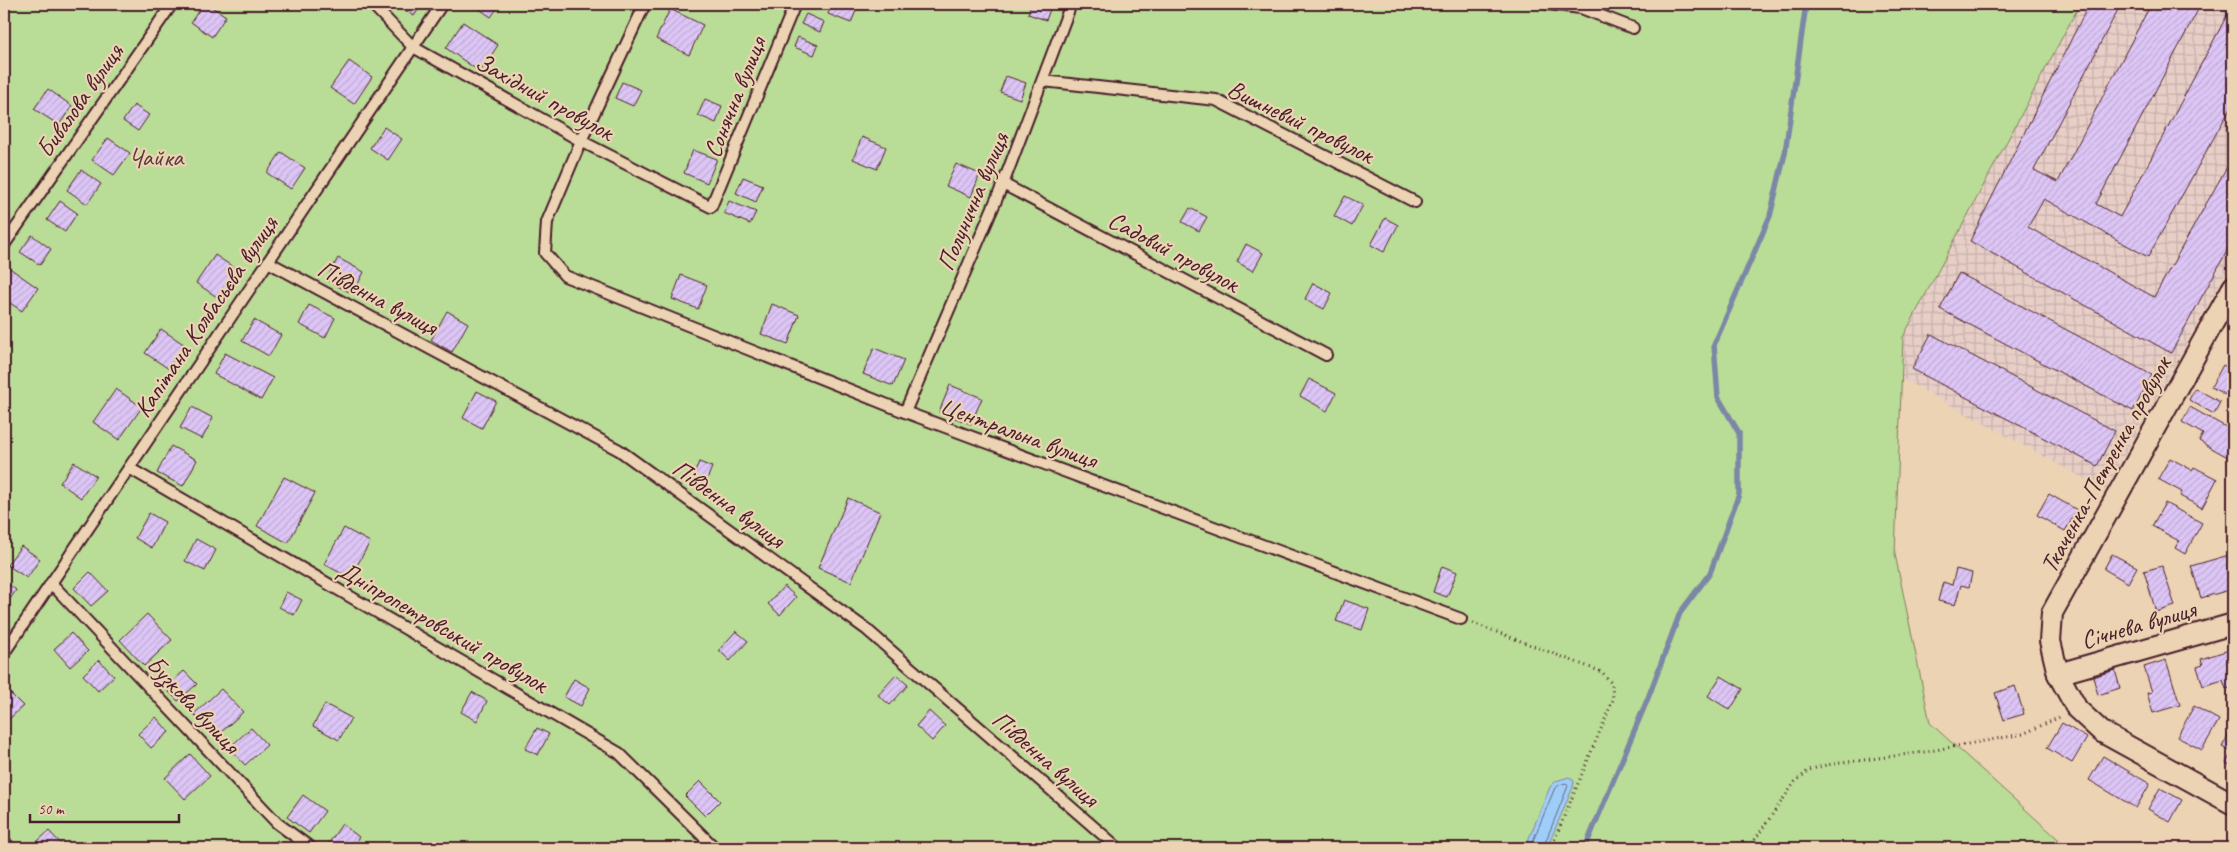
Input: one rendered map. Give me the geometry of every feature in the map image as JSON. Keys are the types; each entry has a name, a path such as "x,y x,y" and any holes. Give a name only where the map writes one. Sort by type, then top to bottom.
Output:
{"street":[{"name":"Ткаченка-Петренка провулок","path":"2077,710 2058,674 2050,641 2052,613 2233,287"},
{"name":"Січнева вулиця","path":"2058,674 2233,624"},
{"path":"2077,710 2102,732 2233,804"}],"lane":[{"name":"Бивалова вулиця","path":"4,245 172,4"},
{"name":"Західний провулок","path":"372,4 413,47 581,141 711,207"},
{"name":"Капітана Колбасьєва вулиця","path":"4,653 442,4"},
{"path":"581,141 645,4"},
{"name":"Сонячна вулиця","path":"711,207 795,4"},
{"name":"Полунична вулиця","path":"905,412 1003,184 1071,4"},
{"path":"1547,4 1581,8 1633,28"},
{"name":"Вишневий провулок","path":"1043,81 1216,100 1415,202"},
{"name":"Центральна вулиця","path":"581,141 547,222 545,253 566,276 905,412 1460,619"},
{"name":"Садовий провулок","path":"1003,184 1326,355"},
{"name":"Південна вулиця","path":"268,262 619,450 866,629 1118,848"},
{"name":"Дніпропетровський провулок","path":"129,468 619,753 715,848"},
{"name":"Бузкова вулиця","path":"51,583 276,823 311,848"},
{"path":"4,841 10,848"}],"path":[{"path":"1460,619 1602,672 1612,684 1613,700 1551,848"},
{"path":"1749,848 1795,782 1809,770 1826,765 1924,752 2023,734 2077,710"}],"shaded area":[{"path":"2080,4 2233,4 2233,259 2105,490 1901,378 1903,337"}],"green space":[{"name":"Чайка","path":"4,4 2080,4 1903,337 1895,554 1930,723 2068,848 4,848"}],"water":[{"path":"1569,777 1574,781 1573,787 1547,848 1525,848 1550,787 1556,781"}],"building":[{"path":"203,4 207,4 226,16 212,37 191,22"},
{"path":"396,4 422,4 414,16"},
{"path":"477,4 500,4 491,17 475,6"},
{"path":"832,4 847,4 857,8 851,23 828,14"},
{"path":"1031,4 1052,4 1046,20 1028,14"},
{"path":"2089,4 2121,4 2034,170 2058,182 2151,4 2201,4 2096,204 2120,217 2233,4 2233,103 2148,257 2044,199 2028,227 2154,297 2233,156 2233,240 2171,353 1970,241"},
{"path":"670,9 703,25 689,55 656,39"},
{"path":"806,14 824,22 820,32 801,24"},
{"path":"463,22 498,45 480,72 446,48"},
{"path":"798,37 818,45 814,55 794,47"},
{"path":"349,61 372,77 354,104 330,88"},
{"path":"1006,76 1026,83 1020,99 1000,92"},
{"path":"622,82 641,90 633,106 615,98"},
{"path":"48,89 72,106 59,125 34,109"},
{"path":"705,99 722,106 716,123 698,115"},
{"path":"134,105 149,115 138,131 123,121"},
{"path":"384,127 402,139 388,160 370,148"},
{"path":"862,137 886,147 877,169 853,159"},
{"path":"108,138 130,153 114,175 92,160"},
{"path":"693,150 717,159 707,183 684,173"},
{"path":"281,152 305,168 291,189 267,173"},
{"path":"956,164 980,174 971,197 946,186"},
{"path":"81,170 101,184 87,204 67,190"},
{"path":"743,177 763,185 756,202 736,193"},
{"path":"1345,196 1363,205 1352,226 1334,216"},
{"path":"60,201 77,213 65,232 47,220"},
{"path":"729,201 756,212 750,224 724,213"},
{"path":"1190,208 1207,217 1199,231 1182,222"},
{"path":"1385,218 1398,225 1384,252 1371,245"},
{"path":"32,235 51,249 40,265 20,252"},
{"path":"1246,244 1263,253 1253,271 1237,262"},
{"path":"215,255 239,271 220,299 196,283"},
{"path":"338,258 364,272 353,294 326,280"},
{"path":"8,267 38,288 22,311 4,299 4,272"},
{"path":"1959,273 2152,375 2133,411 1940,309"},
{"path":"681,275 707,285 698,309 672,299"},
{"path":"1313,283 1332,293 1324,309 1305,299"},
{"path":"772,304 799,315 788,344 761,334"},
{"path":"309,305 335,318 325,338 299,324"},
{"path":"447,311 468,323 452,352 431,340"},
{"path":"254,320 281,335 269,356 242,341"},
{"path":"161,329 185,345 169,369 145,353"},
{"path":"1931,334 2115,431 2097,466 1912,369"},
{"path":"874,348 904,360 893,386 863,374"},
{"path":"225,353 273,378 261,400 214,374"},
{"path":"2223,365 2233,371 2233,399 2211,387"},
{"path":"1309,379 1336,393 1327,411 1300,396"},
{"path":"950,385 982,398 971,424 939,412"},
{"path":"2195,388 2220,402 2214,414 2189,400"},
{"path":"116,389 142,407 119,440 93,422"},
{"path":"477,391 496,401 482,428 463,418"},
{"path":"192,407 213,418 202,439 180,428"},
{"path":"2190,407 2233,431 2233,460 2199,441 2203,434 2182,422"},
{"path":"171,446 197,460 183,486 157,473"},
{"path":"2170,458 2192,470 2194,467 2217,479 2202,508 2180,496 2182,492 2158,479"},
{"path":"74,462 96,476 81,498 60,483"},
{"path":"699,462 712,467 706,482 693,476"},
{"path":"284,477 315,493 288,543 257,526"},
{"path":"2049,494 2077,510 2065,531 2037,515"},
{"path":"848,498 880,512 851,582 818,568"},
{"path":"2165,503 2202,523 2185,554 2175,548 2179,541 2152,526"},
{"path":"149,513 165,522 152,548 135,538"},
{"path":"344,528 370,542 350,578 324,564"},
{"path":"196,539 216,550 205,571 185,561"},
{"path":"21,546 40,559 27,578 7,565"},
{"path":"2112,554 2137,567 2128,583 2104,569"},
{"path":"2229,555 2233,570 2233,589 2201,598 2191,566"},
{"path":"1442,566 1457,572 1447,597 1433,592"},
{"path":"2162,566 2175,606 2156,612 2144,571"},
{"path":"1956,569 1972,573 1969,587 1961,585 1955,605 1938,601 1943,582 1952,585"},
{"path":"90,572 108,591 91,606 74,588"},
{"path":"4,581 16,590 4,608"},
{"path":"784,586 796,597 780,615 768,604"},
{"path":"286,592 302,600 294,615 279,607"},
{"path":"1344,600 1369,609 1362,630 1336,621"},
{"path":"147,614 172,640 144,666 120,640"},
{"path":"736,631 748,641 730,661 719,650"},
{"path":"71,633 88,651 70,667 54,649"},
{"path":"2232,649 2233,687 2226,689 2223,680 2203,686 2197,667 2203,665 2201,659"},
{"path":"99,660 114,676 98,691 83,675"},
{"path":"2166,660 2180,705 2153,713 2147,693 2152,692 2144,667"},
{"path":"2115,670 2120,688 2098,695 2093,677"},
{"path":"184,671 197,684 178,701 165,688"},
{"path":"896,675 908,685 890,705 878,695"},
{"path":"1721,676 1743,689 1730,710 1708,696"},
{"path":"574,679 590,688 581,706 564,697"},
{"path":"2015,686 2024,714 2004,720 1995,693"},
{"path":"221,689 243,712 216,737 194,714"},
{"path":"7,690 23,706 4,724 4,694"},
{"path":"472,692 487,701 477,721 461,712"},
{"path":"325,704 351,718 339,740 313,726"},
{"path":"2194,706 2219,720 2202,750 2177,737"},
{"path":"929,711 945,726 932,741 916,726"},
{"path":"156,717 169,732 151,748 138,734"},
{"path":"2062,723 2087,738 2072,763 2047,748"},
{"path":"251,728 267,745 245,765 229,748"},
{"path":"537,728 549,734 538,755 525,749"},
{"path":"2231,730 2233,731 2233,767 2226,763 2232,752 2222,747"},
{"path":"190,754 210,776 185,799 165,778"},
{"path":"2103,756 2150,784 2136,808 2089,780"},
{"path":"700,781 720,801 705,816 685,796"},
{"path":"2160,788 2182,800 2170,822 2148,809"},
{"path":"303,795 325,811 309,833 287,817"},
{"path":"342,824 359,837 351,848 330,848 327,846"},
{"path":"49,831 65,848 30,848"},
{"path":"277,840 288,848 271,848"}],"waterway":[{"path":"1585,848 1648,698 1680,613 1710,573 1739,494 1739,433 1718,397 1714,345 1770,216 1785,153 1806,4"}]}
